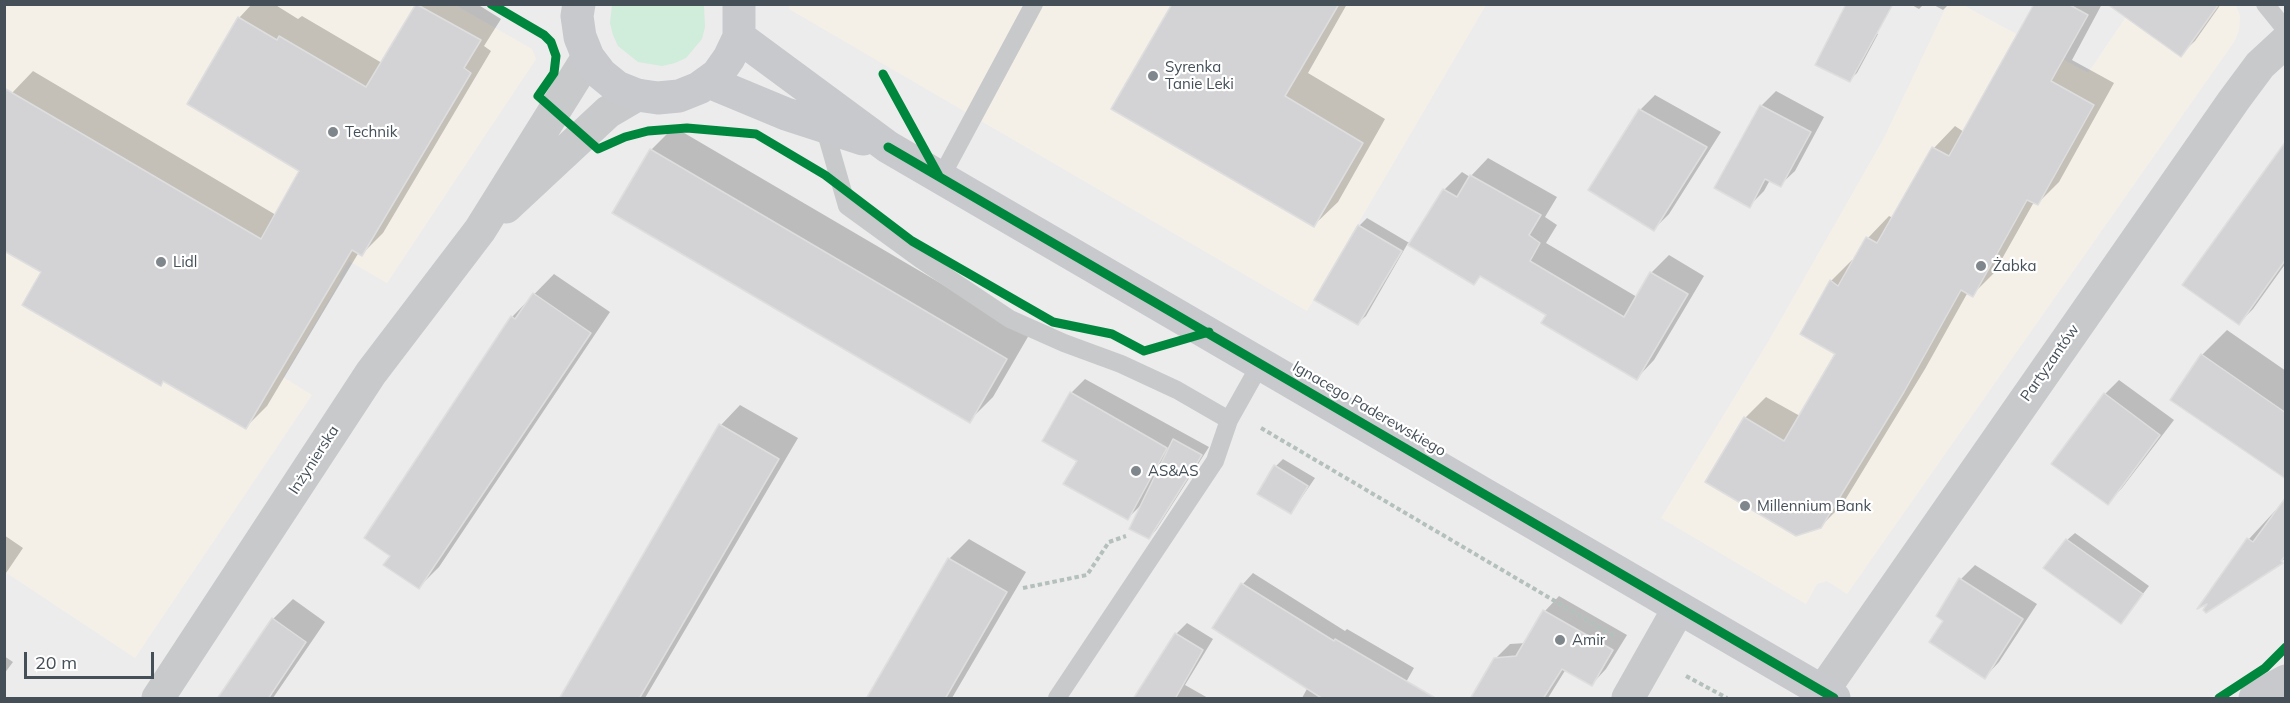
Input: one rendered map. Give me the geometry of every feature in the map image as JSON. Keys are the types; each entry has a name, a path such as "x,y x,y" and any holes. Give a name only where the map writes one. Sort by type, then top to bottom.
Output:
{"street":[{"path":"575,8 580,38 588,57 601,74 617,87 637,95 658,98 679,96 709,82 729,58 740,37 740,4"},
{"name":"Ignacego Paderewskiego","path":"740,37 888,147 940,179 1261,363 1828,695"},
{"name":"Partyzantów","path":"1828,695 2234,100 2260,65 2286,41"},
{"name":"Inżynierska","path":"158,699 371,373 480,230 588,57"},
{"name":"Ignacego Paderewskiego","path":"709,82 786,114 888,147"},
{"name":"Inżynierska","path":"480,230 574,146 608,112 637,95"},
{"path":"1628,699 1679,608"},
{"path":"2255,699 2286,681"}],"lane":[{"path":"940,179 1034,4"},
{"path":"2265,4 2286,30"},
{"path":"824,126 847,206 920,259 1010,319 1178,390 1229,420"},
{"path":"1057,699 1215,461 1229,420 1261,363"}],"path":[{"path":"1240,401 1263,430 1650,657 1727,699"},
{"path":"1023,588 1087,575 1109,542 1175,521"}],"shaded area":[{"path":"790,4 1486,5 1307,311 789,9"},
{"path":"4,5 455,5 532,49 536,59 387,283 349,261 339,277 341,279 283,377 312,395 135,658 5,572"},
{"path":"1947,5 1963,5 2088,73 2134,5 2236,5 2240,16 2239,30 2234,42 1847,594 1827,581 1817,584 1806,604 1661,518 1768,342 1885,136"}],"green space":[{"path":"612,5 704,5 705,27 702,39 686,58 675,63 662,66 638,62 618,46 610,23"}],"building":[{"path":"416,4 481,40 464,68 471,73 362,256 352,250 246,429 163,381 161,386 22,305 41,272 4,251 4,88 261,239 299,171 187,104 238,17 277,40 279,36 366,87"},
{"path":"1172,4 1339,4 1285,96 1363,143 1314,227 1111,109"},
{"path":"1846,4 1893,4 1850,82 1815,65"},
{"path":"2034,4 2068,4 2088,15 2051,81 2094,105 2038,205 2027,200 1973,297 1961,290 1904,392 1821,528 1796,536 1705,482 1744,417 1784,441 1835,354 1800,334 1830,280 1838,286 1866,237 1877,243 1932,147 1949,156"},
{"path":"2107,4 2219,4 2181,57"},
{"path":"1760,105 1811,132 1781,187 1765,179 1750,208 1714,188"},
{"path":"1639,109 1707,147 1654,231 1588,190"},
{"path":"2286,141 2286,259 2239,325 2182,285"},
{"path":"650,149 1007,359 970,423 612,213"},
{"path":"1470,175 1541,215 1529,235 1540,243 1530,261 1624,317 1650,272 1688,294 1637,380 1541,323 1546,315 1480,276 1474,285 1408,245 1443,189 1457,197"},
{"path":"1358,225 1402,251 1358,325 1314,300"},
{"path":"533,293 591,333 419,589 383,565 390,556 364,538 511,316 515,319"},
{"path":"2201,354 2286,413 2286,479 2170,400"},
{"path":"1070,392 1167,448 1128,520 1063,484 1077,461 1042,441"},
{"path":"2104,393 2160,435 2108,505 2051,464"},
{"path":"719,424 779,459 639,699 559,699"},
{"path":"1173,439 1202,455 1149,539 1129,529"},
{"path":"1274,465 1308,486 1291,514 1257,494"},
{"path":"2286,497 2286,555 2281,561 2283,563 2206,613 2203,610 2207,604 2197,609 2247,538 2253,542"},
{"path":"2066,539 2143,594 2121,624 2043,568"},
{"path":"948,558 1007,592 945,699 866,699"},
{"path":"1959,578 2023,619 1985,679 1929,642 1943,621 1936,616"},
{"path":"1241,583 1334,641 1335,639 1437,699 1323,699 1212,628"},
{"path":"1543,610 1613,650 1592,686 1562,669 1543,699 1470,699 1494,658 1516,656"},
{"path":"272,618 306,642 268,699 217,699"},
{"path":"1175,633 1203,650 1175,699 1133,699"}],"cycle path":[{"path":"491,4 544,35 551,42 556,56 554,73 538,96 598,149 625,137 648,131 687,128 756,134 825,175 912,241 1053,322 1112,334 1144,351 1209,332"},
{"path":"883,74 939,176"},
{"path":"888,147 1834,698"},
{"path":"2219,698 2265,668 2286,647"}],"place":[{"name":"Syrenka Tanie Leki","path":"1153,76"},
{"name":"Technik","path":"333,132"},
{"name":"Lidl","path":"161,262"},
{"name":"Żabka","path":"1981,266"},
{"name":"AS&AS","path":"1136,471"},
{"name":"Millennium Bank","path":"1745,506"},
{"name":"Amir","path":"1560,640"}]}
